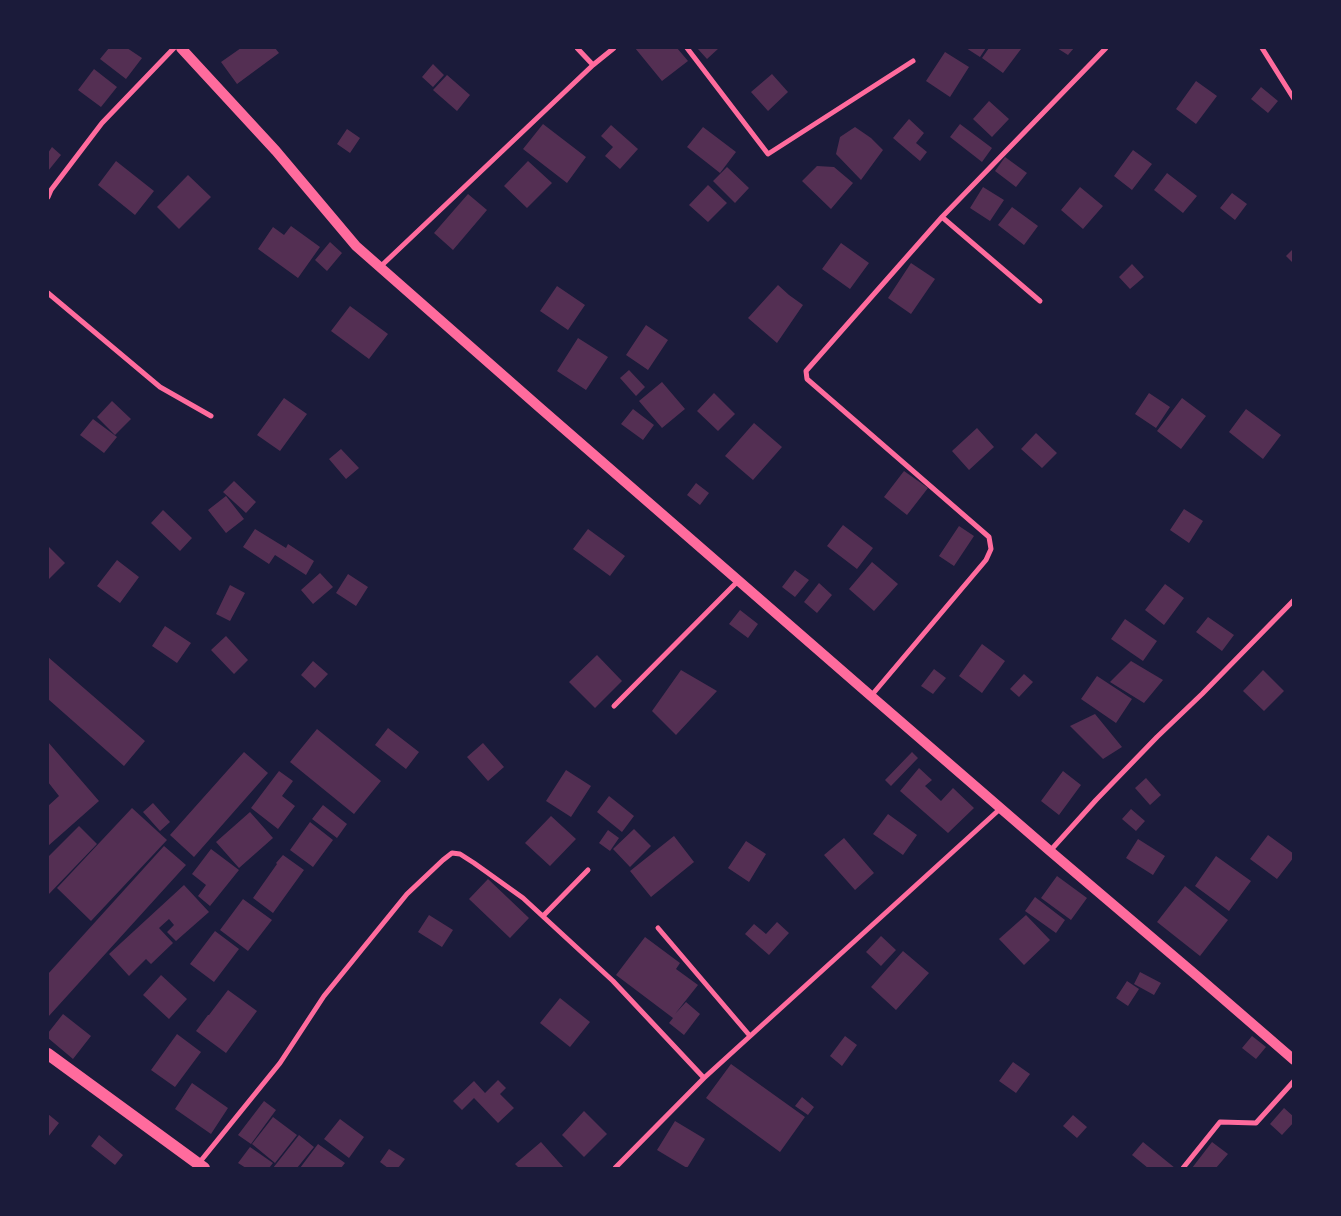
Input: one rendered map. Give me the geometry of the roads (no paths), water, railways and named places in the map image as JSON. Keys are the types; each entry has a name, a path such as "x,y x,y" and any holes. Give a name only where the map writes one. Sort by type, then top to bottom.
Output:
{"main road":[{"path":"181,48 276,151 356,246 871,696 1294,1060"},
{"path":"48,1054 201,1166"}],"street":[{"path":"48,197 49,189 102,124 174,48"},
{"path":"578,48 593,65"},
{"path":"380,267 593,65 614,48"},
{"path":"687,48 768,154 914,60"},
{"path":"871,696 986,560 991,550 989,537 807,379 806,371 942,217 1106,48"},
{"path":"1262,48 1294,99"},
{"path":"942,217 1040,301"},
{"path":"48,293 160,387 211,416"},
{"path":"614,706 739,580"},
{"path":"1050,851 1096,800 1294,600"},
{"path":"615,1168 704,1078 1001,808"},
{"path":"201,1166 280,1063 324,996 406,894 452,853 460,854 523,898 614,982 704,1078"},
{"path":"543,916 588,870"},
{"path":"658,928 750,1036"},
{"path":"1183,1168 1220,1122 1256,1122 1294,1081"}]}
